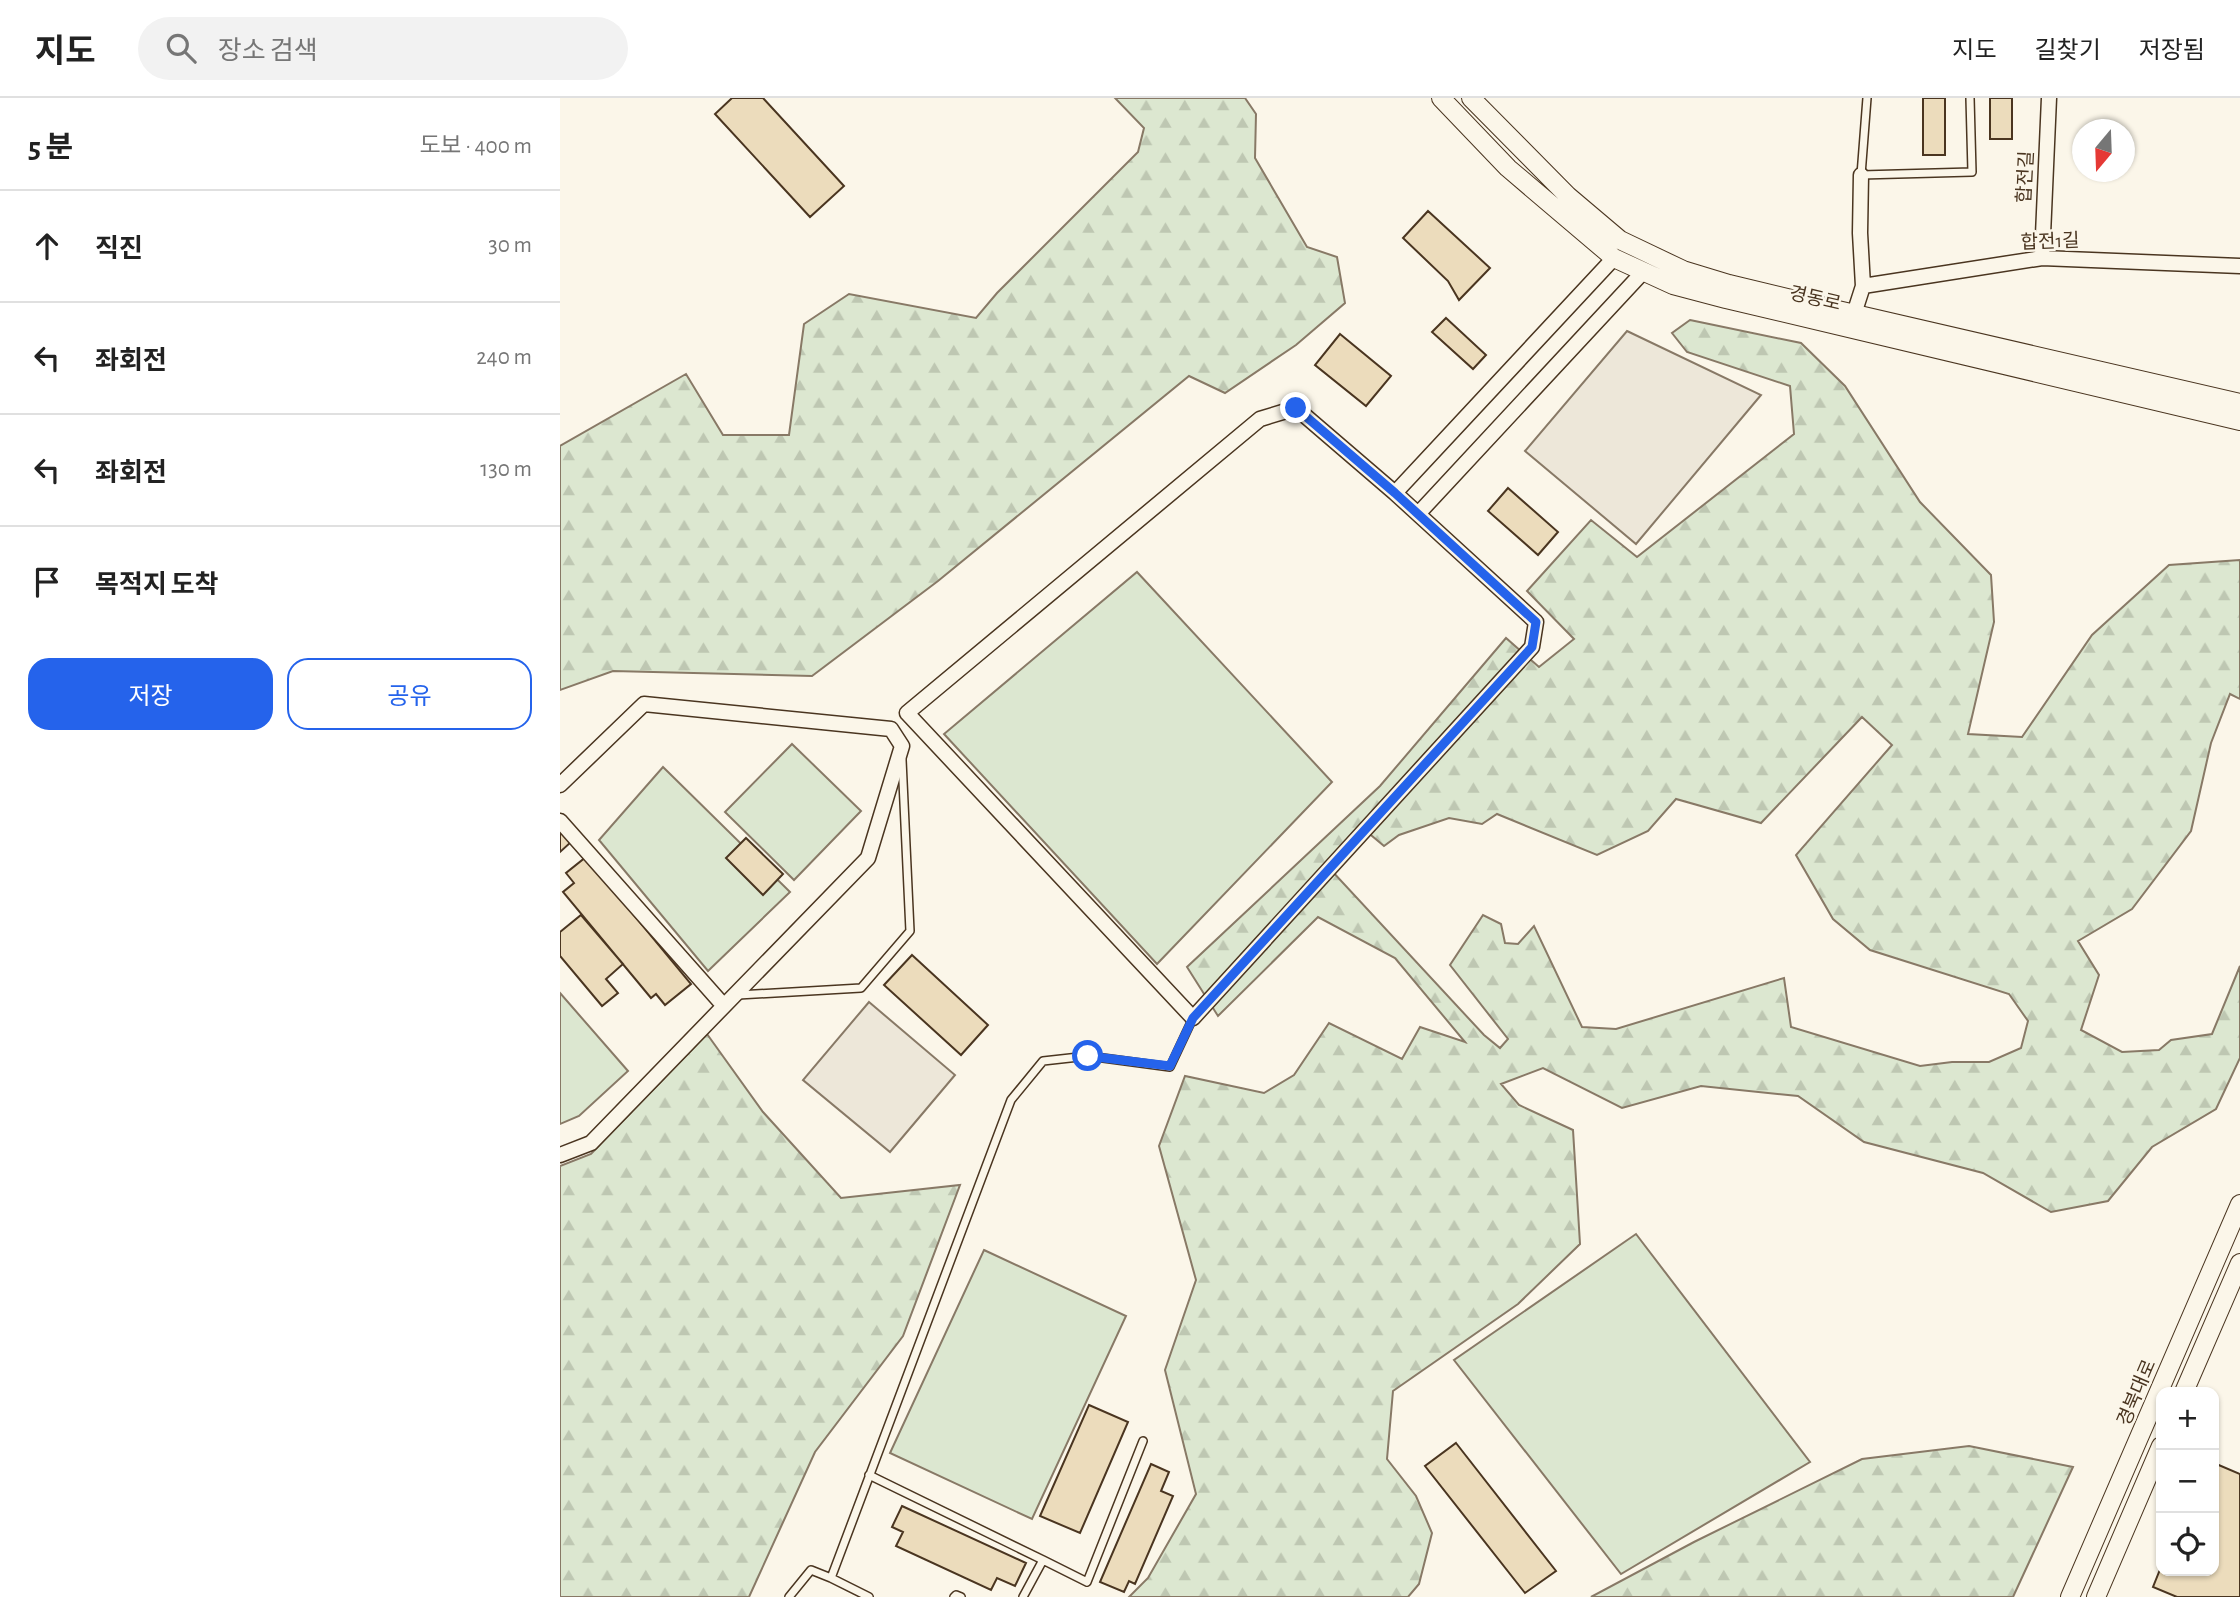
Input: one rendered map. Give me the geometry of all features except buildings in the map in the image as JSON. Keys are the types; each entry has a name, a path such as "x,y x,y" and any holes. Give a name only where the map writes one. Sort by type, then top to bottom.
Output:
{"street":[{"name":"경동로","path":"1440,98 1508,168 1614,258 1673,285 2240,421"},
{"name":"경동로","path":"1471,98 1568,196 1620,240 1683,270 1854,314 2240,403"},
{"name":"합전길","path":"2042,258 2049,98"},
{"path":"1854,314 1863,286 1861,175"},
{"path":"1395,493 1614,258"},
{"name":"합전1길","path":"1863,286 2042,258 2240,266"},
{"path":"1418,514 1644,271"},
{"path":"891,729 907,713 1260,419 1296,408 1395,493 1536,622 1532,647 1193,1018 907,713"},
{"path":"560,785 644,705 891,729"},
{"path":"560,1155 591,1143 868,858 902,746 891,729"},
{"path":"560,821 729,1001"},
{"name":"경북대로","path":"2070,1597 2240,1204"},
{"path":"2187,1387 2240,1263"},
{"path":"2096,1597 2159,1450"}],"lane":[{"path":"1867,98 1861,175 1972,172 1970,98"},
{"path":"729,1001 861,988 910,930 902,746"},
{"path":"831,1578 1011,1100 1043,1061 1088,1056 1170,1066 1193,1018"},
{"path":"869,1475 1087,1582 1143,1441"},
{"path":"1023,1597 1042,1560"},
{"path":"789,1597 811,1570 869,1597"},
{"path":"954,1597 961,1597"}],"green space":[{"path":"1115,98 1245,98 1256,114 1255,158 1307,247 1337,257 1345,303 1296,345 1225,393 1189,376 938,581 812,676 613,671 560,690 560,446 686,374 723,435 789,435 804,324 849,294 976,318 997,293 1138,152 1144,128"},
{"path":"1690,320 1801,343 1845,386 1920,502 1991,575 1994,622 1968,734 2022,737 2092,635 2169,565 2240,560 2240,699 2230,694 2211,743 2191,831 2132,909 2078,941 2099,975 2081,1030 2122,1052 2159,1050 2171,1040 2212,1034 2240,966 2240,1058 2216,1109 2152,1147 2108,1201 2051,1212 1983,1173 1864,1142 1798,1096 1701,1086 1622,1108 1543,1068 1501,1084 1519,1105 1573,1130 1580,1244 1518,1304 1393,1391 1387,1459 1416,1496 1432,1533 1419,1584 1408,1597 1129,1597 1148,1578 1196,1494 1165,1370 1196,1280 1159,1146 1185,1076 1264,1093 1294,1075 1329,1023 1402,1059 1420,1027 1465,1042 1395,958 1318,917 1218,1016 1187,967 1380,786 1506,638 1539,667 1574,639 1527,591 1591,520 1637,557 1794,434 1790,386 1687,352 1672,333","holes":["1862,717 1892,745 1796,855 1833,919 1870,950 2009,994 2028,1021 2021,1048 1989,1062 1952,1062 1920,1066 1791,1027 1784,978 1616,1029 1582,1027 1534,926 1518,944 1505,943 1501,924 1483,915 1450,965 1508,1039 1500,1048 1484,1035 1331,870 1366,831 1384,846 1399,835 1449,818 1482,824 1497,814 1597,855 1648,831 1676,799 1761,823"]},
{"path":"1137,572 1332,782 1157,964 944,734"},
{"path":"792,744 861,811 794,880 725,812"},
{"path":"663,767 790,892 708,971 599,840"},
{"path":"560,993 628,1071 579,1116 560,1124"},
{"path":"707,1034 763,1112 841,1198 960,1185 903,1336 815,1452 749,1597 560,1597 560,1166 591,1154"},
{"path":"1636,1234 1810,1462 1621,1574 1454,1360"},
{"path":"984,1250 1126,1316 1032,1519 890,1453"},
{"path":"1969,1446 2073,1467 2013,1597 1591,1597 1694,1542 1862,1459"}],"shaded area":[{"path":"1627,331 1761,395 1636,544 1525,451"},
{"path":"869,1002 955,1075 890,1152 803,1080"}],"route":[{"path":"1088,1056 1170,1066 1193,1018 1532,647 1536,622 1395,493 1296,408"}]}
